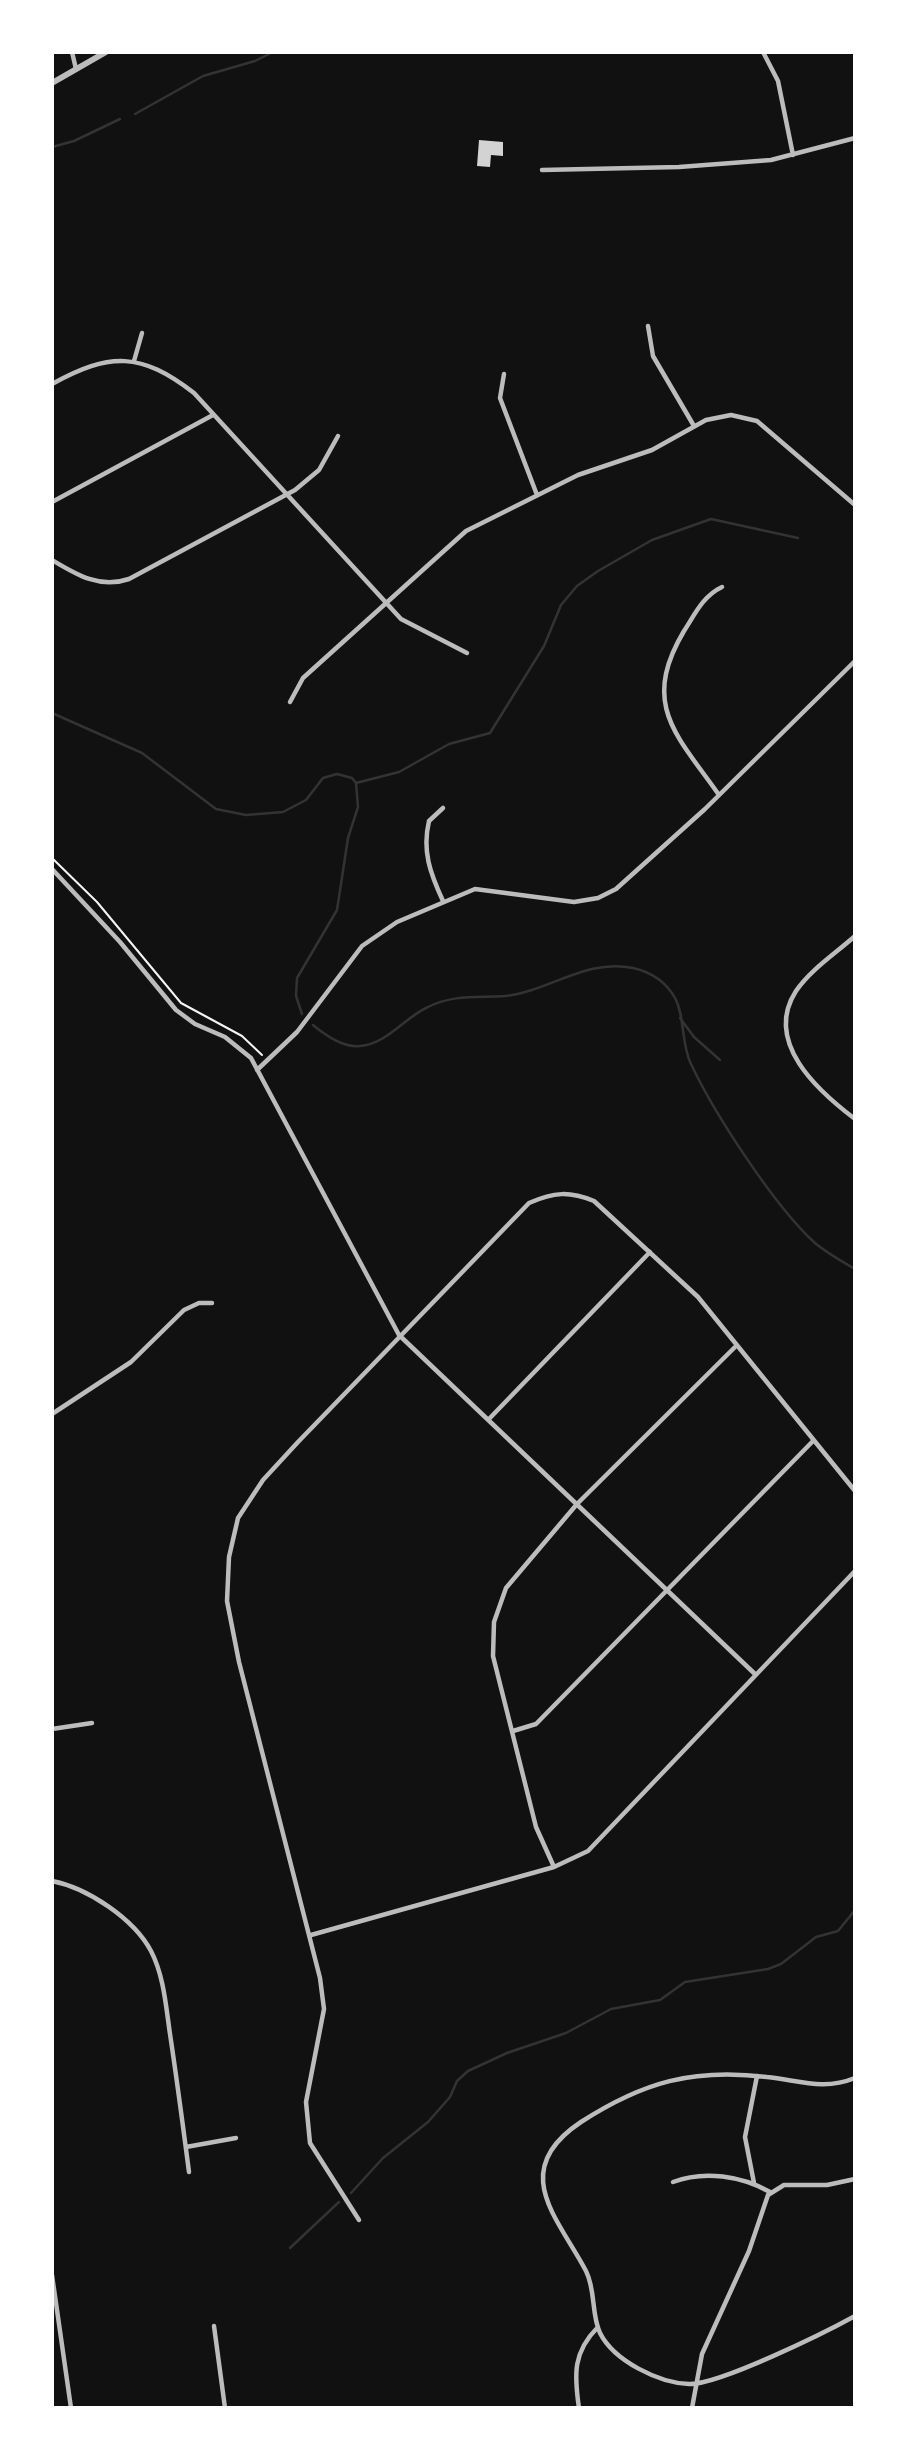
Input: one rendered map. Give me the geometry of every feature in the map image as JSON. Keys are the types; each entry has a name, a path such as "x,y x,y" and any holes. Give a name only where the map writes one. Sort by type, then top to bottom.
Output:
{"street":[{"path":"72,52 76,70"},
{"path":"52,83 106,52"},
{"path":"763,52 778,81 793,155"},
{"path":"542,170 679,167 771,160 855,138"},
{"path":"648,326 653,356 694,426"},
{"path":"134,361 142,333"},
{"path":"52,384 99,362 134,361 170,375 194,393 385,604 411,626 467,653"},
{"path":"504,374 500,398 537,495"},
{"path":"52,502 213,415"},
{"path":"290,702 298,684 466,531 591,470 653,450 694,426 720,415 757,421 855,505"},
{"path":"52,561 82,578 117,583 285,496 319,470 338,436"},
{"path":"719,795 668,719 663,682 668,662 702,601 722,587"},
{"path":"257,1070 297,1032 362,946 384,929 443,901 475,890 575,902 609,893 630,880 855,662"},
{"path":"443,808 429,821 425,849 432,877 443,901"},
{"path":"52,869 111,932 176,1010 195,1024 237,1045 257,1070 399,1335 756,1675"},
{"path":"855,936 802,983 789,1005 786,1027 792,1051 809,1079 855,1119"},
{"path":"359,2220 310,2143 306,2102 324,2010 311,1935 239,1662 227,1601 229,1557 238,1518 263,1480 399,1335 529,1203 552,1192 575,1194 594,1201 698,1297 855,1492"},
{"path":"488,1419 650,1252"},
{"path":"52,1414 131,1362 184,1310 199,1303 212,1303"},
{"path":"554,1867 536,1827 493,1656 494,1622 506,1588 577,1504 736,1346"},
{"path":"513,1731 536,1724 813,1441"},
{"path":"311,1935 554,1867 587,1851 855,1572"},
{"path":"52,1729 92,1723"},
{"path":"52,1881 75,1889 116,1913 139,1933 152,1953 164,1991 189,2172"},
{"path":"754,2183 744,2137 757,2076"},
{"path":"855,2078 818,2086 757,2076 681,2077 647,2086 581,2123 554,2149 544,2179 546,2202 558,2228 588,2275 598,2326 606,2341 638,2367 664,2379 695,2384 804,2342 855,2316"},
{"path":"186,2147 236,2138"},
{"path":"673,2182 697,2175 754,2183 770,2192"},
{"path":"692,2407 695,2384 709,2333 738,2277 770,2192 784,2185 827,2185 855,2179"},
{"path":"52,2275 71,2407"},
{"path":"214,2326 225,2407"},
{"path":"579,2407 575,2378 576,2360 583,2343 598,2326"}],"path":[{"path":"52,858 97,902 181,1003 242,1036 266,1062"}],"building":[{"path":"479,140 503,142 503,156 491,155 490,167 477,166"}],"waterway":[{"path":"135,114 203,76 255,61 273,52"},
{"path":"52,147 74,141 120,119"},
{"path":"356,783 399,772 449,744 490,733 544,646 561,605 577,586 652,540 711,519 798,538"},
{"path":"52,713 142,753 216,809 246,815 283,812 306,800 323,778 337,774 352,778 356,783 358,807 348,838 337,910 297,978 296,996 302,1014"},
{"path":"313,1025 341,1043 360,1046 379,1040 420,1011 447,1000 521,993 600,967 616,966 646,972 663,983 675,998 691,1064 730,1133 764,1183 815,1243 855,1269"},
{"path":"680,1018 694,1037 720,1060"},
{"path":"351,2193 383,2158 428,2122 450,2097 457,2081 468,2071 507,2053 566,2033 611,2009 660,2000 685,1982 768,1969 781,1964 816,1937 838,1931 855,1910"},
{"path":"290,2248 339,2202"}]}
